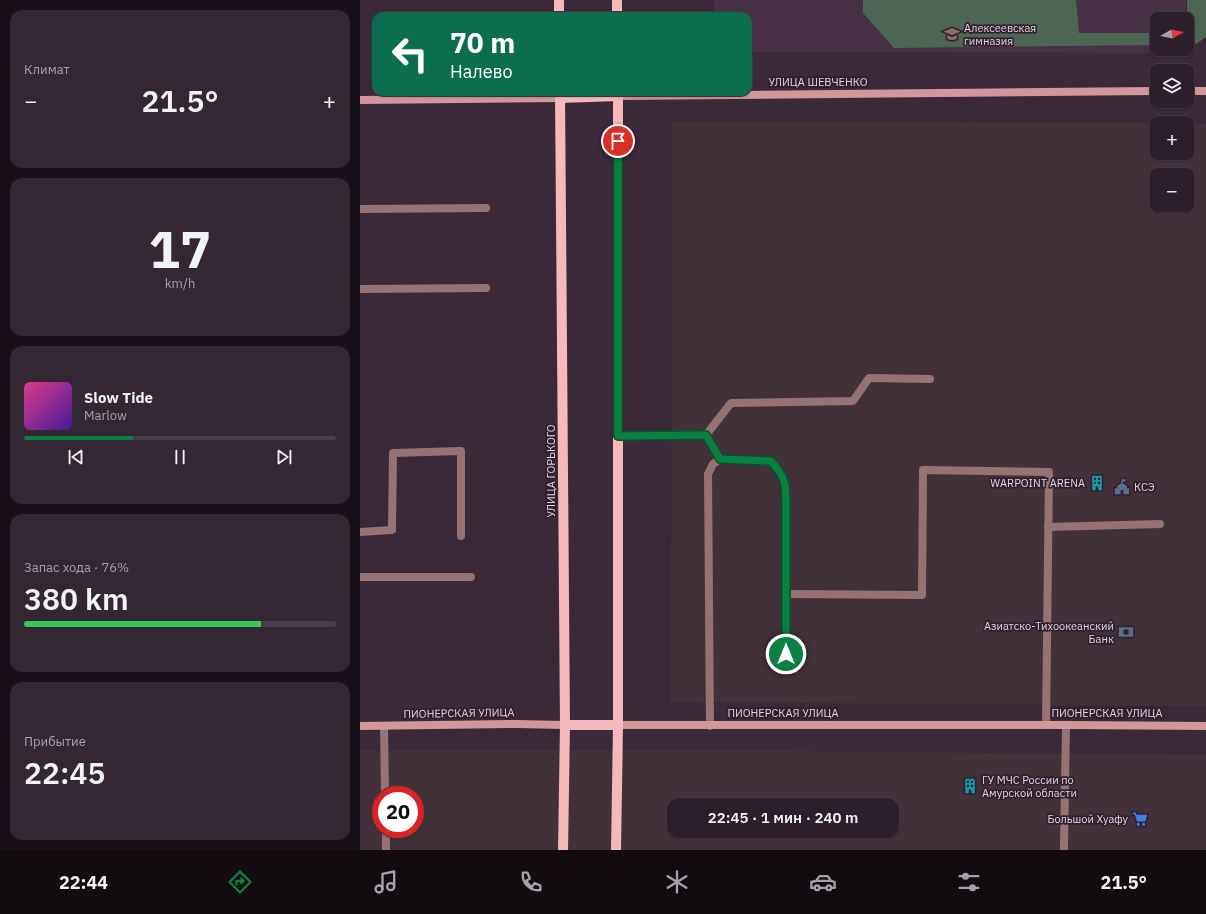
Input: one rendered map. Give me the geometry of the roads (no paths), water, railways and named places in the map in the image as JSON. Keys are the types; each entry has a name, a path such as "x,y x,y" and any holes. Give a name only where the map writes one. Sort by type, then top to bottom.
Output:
{"main road":[{"path":"559,0 560,12"},
{"path":"617,0 617,12"},
{"name":"УЛИЦА ГОРЬКОГО","path":"560,96 564,726 563,850"},
{"path":"616,850 618,725 618,96"},
{"name":"ПИОНЕРСКАЯ УЛИЦА","path":"564,726 618,725"}],"street":[{"name":"УЛИЦА ШЕВЧЕНКО","path":"752,93 1150,91"},
{"path":"1194,91 1206,91"},
{"name":"УЛИЦА ШЕВЧЕНКО","path":"360,100 520,96"},
{"name":"ПИОНЕРСКАЯ УЛИЦА","path":"360,726 517,724 564,726"},
{"name":"ПИОНЕРСКАЯ УЛИЦА","path":"618,725 1206,726"}],"lane":[{"path":"360,209 486,208"},
{"path":"360,289 486,288"},
{"path":"706,435 731,403 854,401 869,378 930,379"},
{"path":"618,436 706,435"},
{"path":"706,435 720,459"},
{"path":"360,532 392,530 393,453 461,451 461,536"},
{"path":"710,726 708,474 713,464 720,459 771,461 780,472 786,484 786,654"},
{"path":"786,594 922,595 923,470 1049,472 1046,725"},
{"path":"1048,527 1160,524"},
{"path":"360,577 471,576"},
{"path":"1064,848 1066,725"},
{"path":"384,726 385,786"},
{"path":"386,838 386,850"}],"place":[{"name":"Алексеевская гимназия","path":"952,34"},
{"name":"WARPOINT ARENA","path":"1097,483"},
{"name":"КСЭ","path":"1122,487"},
{"name":"Азиатско-Тихоокеанский Банк","path":"1126,632"},
{"name":"ГУ МЧС России по Амурской области","path":"970,786"},
{"name":"Большой Хуафу","path":"1140,819"}]}
